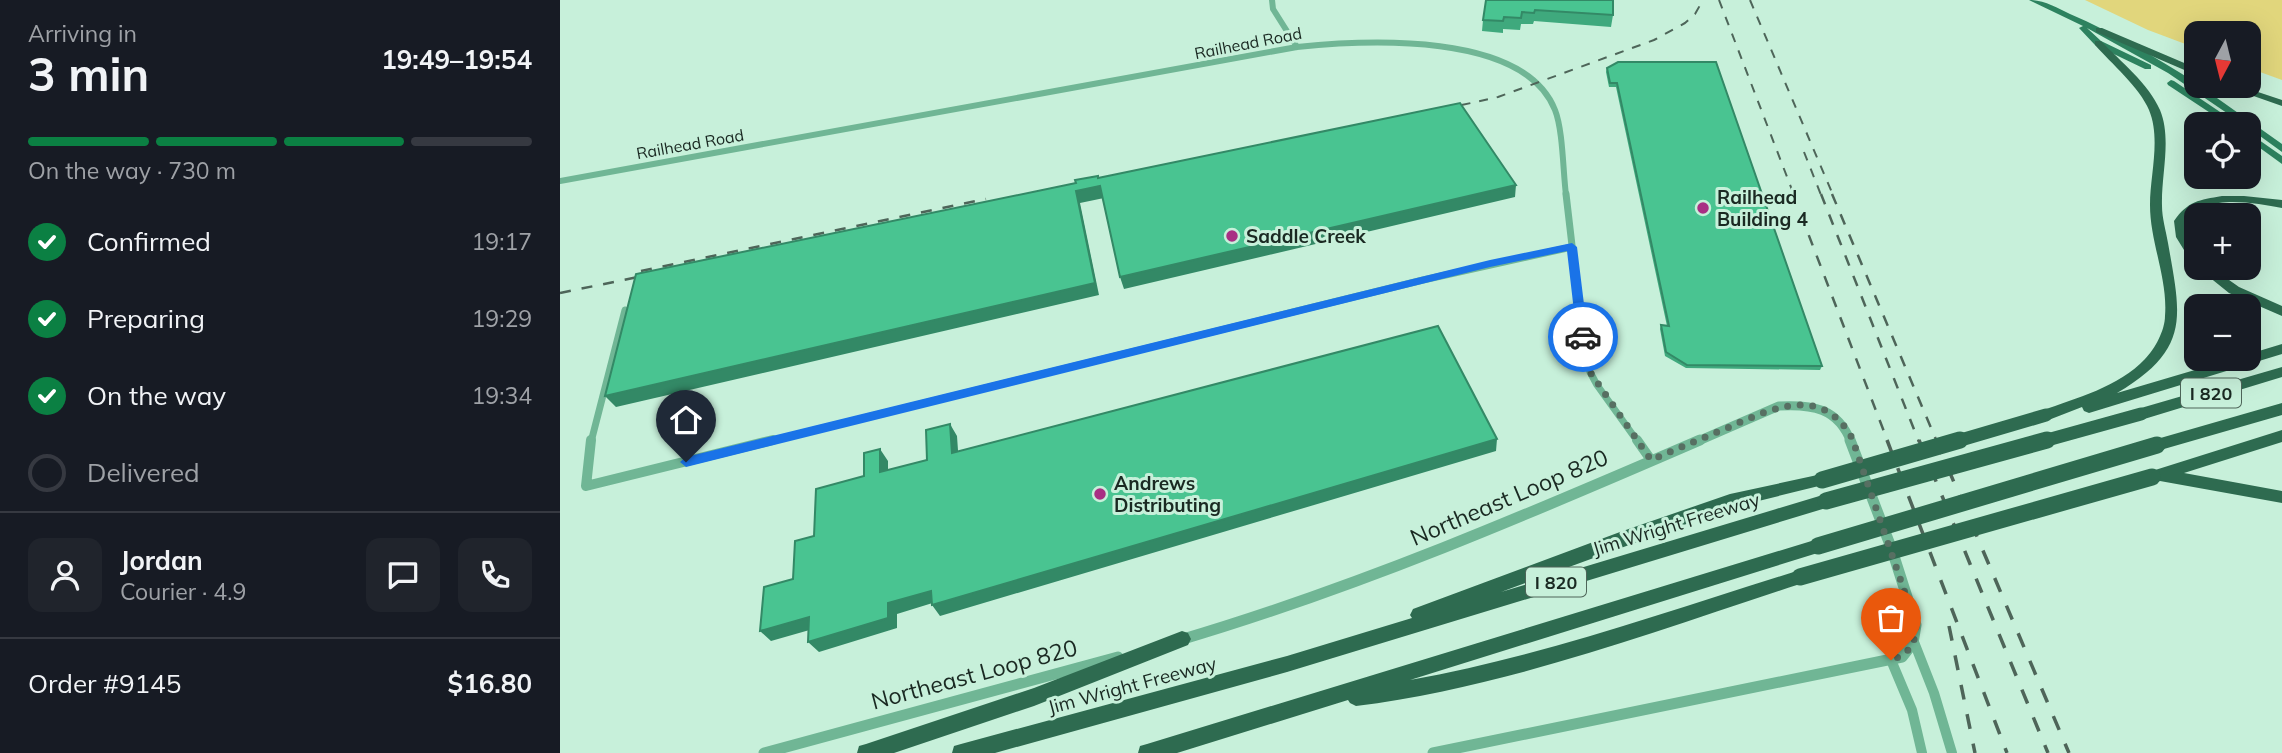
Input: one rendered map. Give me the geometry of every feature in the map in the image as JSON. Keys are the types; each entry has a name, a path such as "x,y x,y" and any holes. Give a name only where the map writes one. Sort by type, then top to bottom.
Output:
{"highway":[{"path":"2099,36 2184,68"},
{"path":"1287,664 1626,537 1730,501 1822,480 2046,415 2111,390 2133,377 2150,363 2162,346 2172,320 2172,301 2156,208 2160,127 2154,108 2099,36"},
{"path":"2261,96 2282,103"},
{"path":"2201,203 2234,197 2282,204"},
{"path":"2184,217 2180,227 2184,243"},
{"path":"2220,280 2234,290 2282,311"},
{"path":"2046,415 2077,410 2282,349"},
{"name":"Jim Wright Freeway","path":"961,753 1287,664 1826,501 2282,372"},
{"name":"I 820","path":"1147,753 1323,701 1818,546 2282,409"},
{"path":"1323,701 1381,695 1503,667 1631,632 1800,577 2156,476 2282,436"},
{"path":"2156,476 2282,497"},
{"path":"866,753 1034,697 1182,639"}],"main road":[{"path":"2033,0 2099,36 2215,112"},
{"path":"2099,36 2212,99 2282,149"},
{"path":"2261,145 2282,161"}],"street":[{"path":"1272,0 1273,9 1297,47"},
{"name":"Railhead Road","path":"560,181 1297,47 1359,42 1455,49 1505,62 1537,82 1556,112 1590,372 1651,460"},
{"path":"625,310 593,433 586,486 1476,267 1572,247"},
{"name":"Northeast Loop 820","path":"764,753 1267,614 1467,540 1779,406 1821,409 1838,418 1852,438 1916,625 1914,642"},
{"path":"1433,753 1891,660 1902,657 1914,642 1934,693 1952,753"},
{"path":"1891,660 1912,710 1922,753"}],"shaded area":[{"path":"2085,0 2282,0 2282,80 2261,72 2261,21 2184,21 2184,44 2148,30"}],"building":[{"path":"1486,0 1613,0 1613,15 1535,10 1534,13 1522,12 1521,18 1483,20"},
{"name":"Railhead Building 4","path":"1618,62 1716,62 1822,366 1687,365 1666,352 1661,325 1669,326 1617,83 1610,83 1607,68"},
{"name":"Saddle Creek","path":"1460,103 1516,185 1120,277 1100,186 1076,191 1095,283 605,396 636,274 1076,183 1075,180 1098,178"},
{"name":"Andrews Distributing","path":"1438,326 1497,439 932,605 931,591 888,603 888,618 808,642 809,617 760,631 764,587 793,579 795,541 814,536 816,489 864,476 864,453 880,449 880,472 927,460 926,430 950,424 952,453"}],"railway":[{"path":"1444,109 1498,97 1654,40 1685,23 1695,14 1703,0"},
{"path":"1719,0 1794,195"},
{"path":"1750,0 1833,195"},
{"path":"1804,152 1821,195"},
{"path":"1793,194 1888,442"},
{"path":"1821,194 1919,442"},
{"path":"1832,194 1937,442"},
{"path":"641,271 986,199"},
{"path":"560,293 653,274"},
{"path":"1887,440 2007,753"},
{"path":"1919,440 2048,753"},
{"path":"1936,440 2069,753"},
{"path":"1949,626 1975,753"}],"way so far":[{"path":"1583,337 1590,372 1597,385 1651,460 1779,406 1808,406 1838,418 1852,438 1916,625 1912,648 1902,657 1891,660"}],"place":[{"name":"Railhead Building 4","path":"1703,208"},
{"name":"Saddle Creek","path":"1232,236"},
{"name":"Andrews Distributing","path":"1100,494"}],"route":[{"path":"686,462 991,385 1490,264 1572,247 1583,337"}]}
